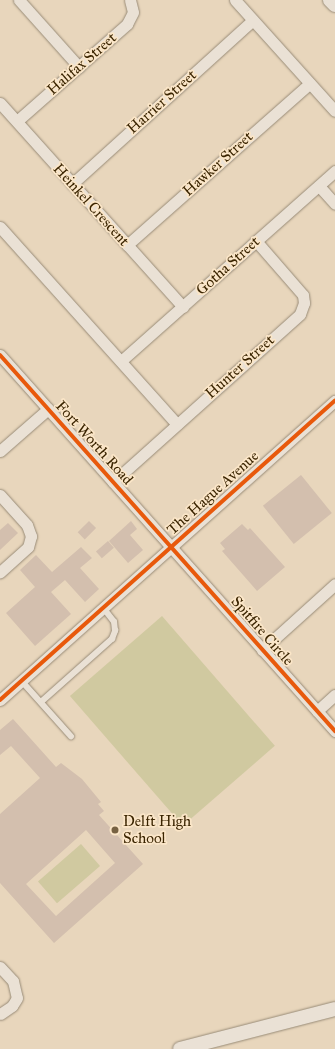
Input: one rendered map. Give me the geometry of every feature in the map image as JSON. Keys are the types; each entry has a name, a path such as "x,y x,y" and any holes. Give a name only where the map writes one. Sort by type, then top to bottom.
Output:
{"street":[{"path":"19,0 79,67"},
{"name":"Halifax Street","path":"17,121 130,20 133,12 130,0"},
{"path":"235,0 335,111"},
{"name":"Harrier Street","path":"72,184 252,20"},
{"name":"Hawker Street","path":"127,245 310,83"},
{"name":"Heinkel Crescent","path":"0,103 183,307"},
{"name":"Gotha Street","path":"121,361 335,171"},
{"path":"318,186 335,204"},
{"path":"0,226 177,424"},
{"name":"Hunter Street","path":"113,482 300,314 304,303 303,295 256,241"},
{"name":"Fort Worth Road","path":"0,355 171,546"},
{"name":"The Hague Avenue","path":"0,700 171,546 333,405"},
{"path":"0,451 48,409"},
{"path":"0,495 27,525 31,536 28,547 0,572"},
{"name":"Spitfire Circle","path":"171,546 335,732"},
{"name":"Spitfire Circle","path":"262,650 335,584"},
{"path":"317,711 335,695"},
{"path":"0,967 13,981 18,998 12,1006 0,1014"},
{"path":"180,1049 335,1008"}],"lane":[{"path":"41,702 112,639 115,631 114,622 103,608"},
{"path":"22,681 71,736"}],"shaded area":[{"path":"162,616 275,746 183,826 70,696"},
{"path":"81,844 100,866 57,903 38,881"}],"building":[{"path":"301,475 332,513 294,544 263,506"},
{"path":"89,521 96,528 85,539 78,532"},
{"path":"131,521 137,529 130,535 143,550 128,563 109,541"},
{"path":"8,523 18,533 0,550 0,530"},
{"path":"242,524 248,530 250,528 285,567 257,591 222,551 225,549 220,543"},
{"path":"108,541 114,548 102,558 96,551"},
{"path":"81,547 92,558 80,568 99,589 85,602 65,580 51,592 71,614 35,646 6,613 35,587 20,570 36,555 52,572"},
{"path":"13,719 56,767 61,763 82,779 101,802 98,804 104,811 99,815 143,864 54,943 0,883 0,814 40,778 11,746 0,755 0,730","holes":["86,830 115,863 56,916 26,884"]}],"cycle path":[{"path":"0,355 335,731"},
{"path":"0,700 335,401"}],"place":[{"name":"Delft High School","path":"115,830"}]}
